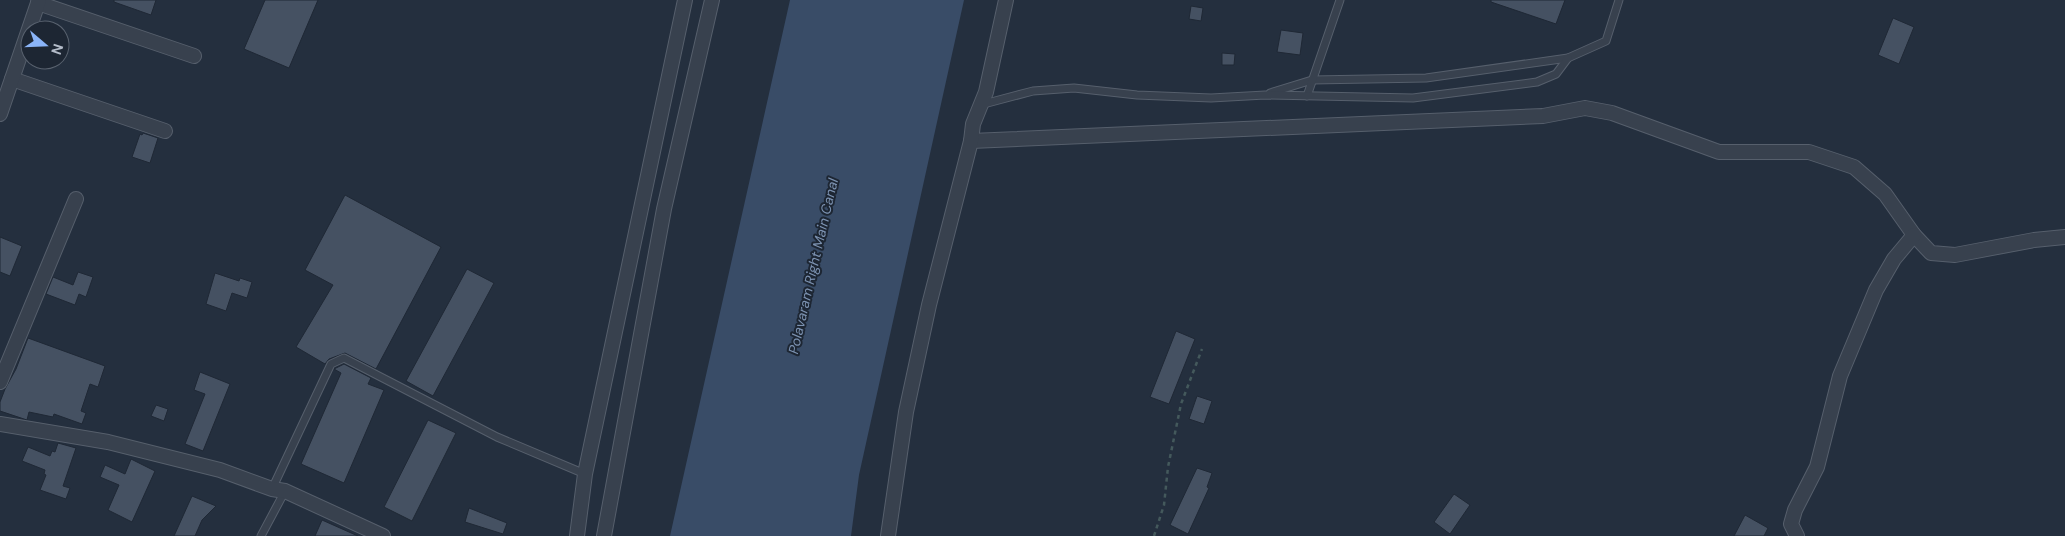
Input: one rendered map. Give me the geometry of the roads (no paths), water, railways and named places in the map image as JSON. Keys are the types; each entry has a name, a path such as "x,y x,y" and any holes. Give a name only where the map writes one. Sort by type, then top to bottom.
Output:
{"street":[{"path":"577,536 585,474 684,0"},
{"path":"604,536 664,209 712,0"},
{"path":"888,536 908,402 929,305 971,142 973,124 986,92 1006,0"},
{"path":"0,114 38,1 194,56"},
{"path":"12,79 165,130"},
{"path":"971,142 1543,116 1585,108 1612,113 1719,152 1810,152 1854,167 1885,194 1914,235 1931,253 1955,255 2034,240 2065,237"},
{"path":"0,382 76,199"},
{"path":"1798,536 1792,524 1794,510 1817,467 1840,376 1876,290 1894,259 1914,235"},
{"path":"0,424 108,442 220,470 279,490 383,536"}],"lane":[{"path":"1307,96 1340,0"},
{"path":"1265,95 1312,80 1426,78 1568,58 1606,42 1619,0"},
{"path":"980,106 1033,91 1074,88 1137,95 1211,98 1265,95 1413,98 1537,82 1556,74 1568,58"},
{"path":"261,536 331,364 344,358 497,438 585,474"}],"water":[{"name":"Polavaram Right Main Canal","path":"790,0 964,0 859,475 851,536 670,536"}]}
